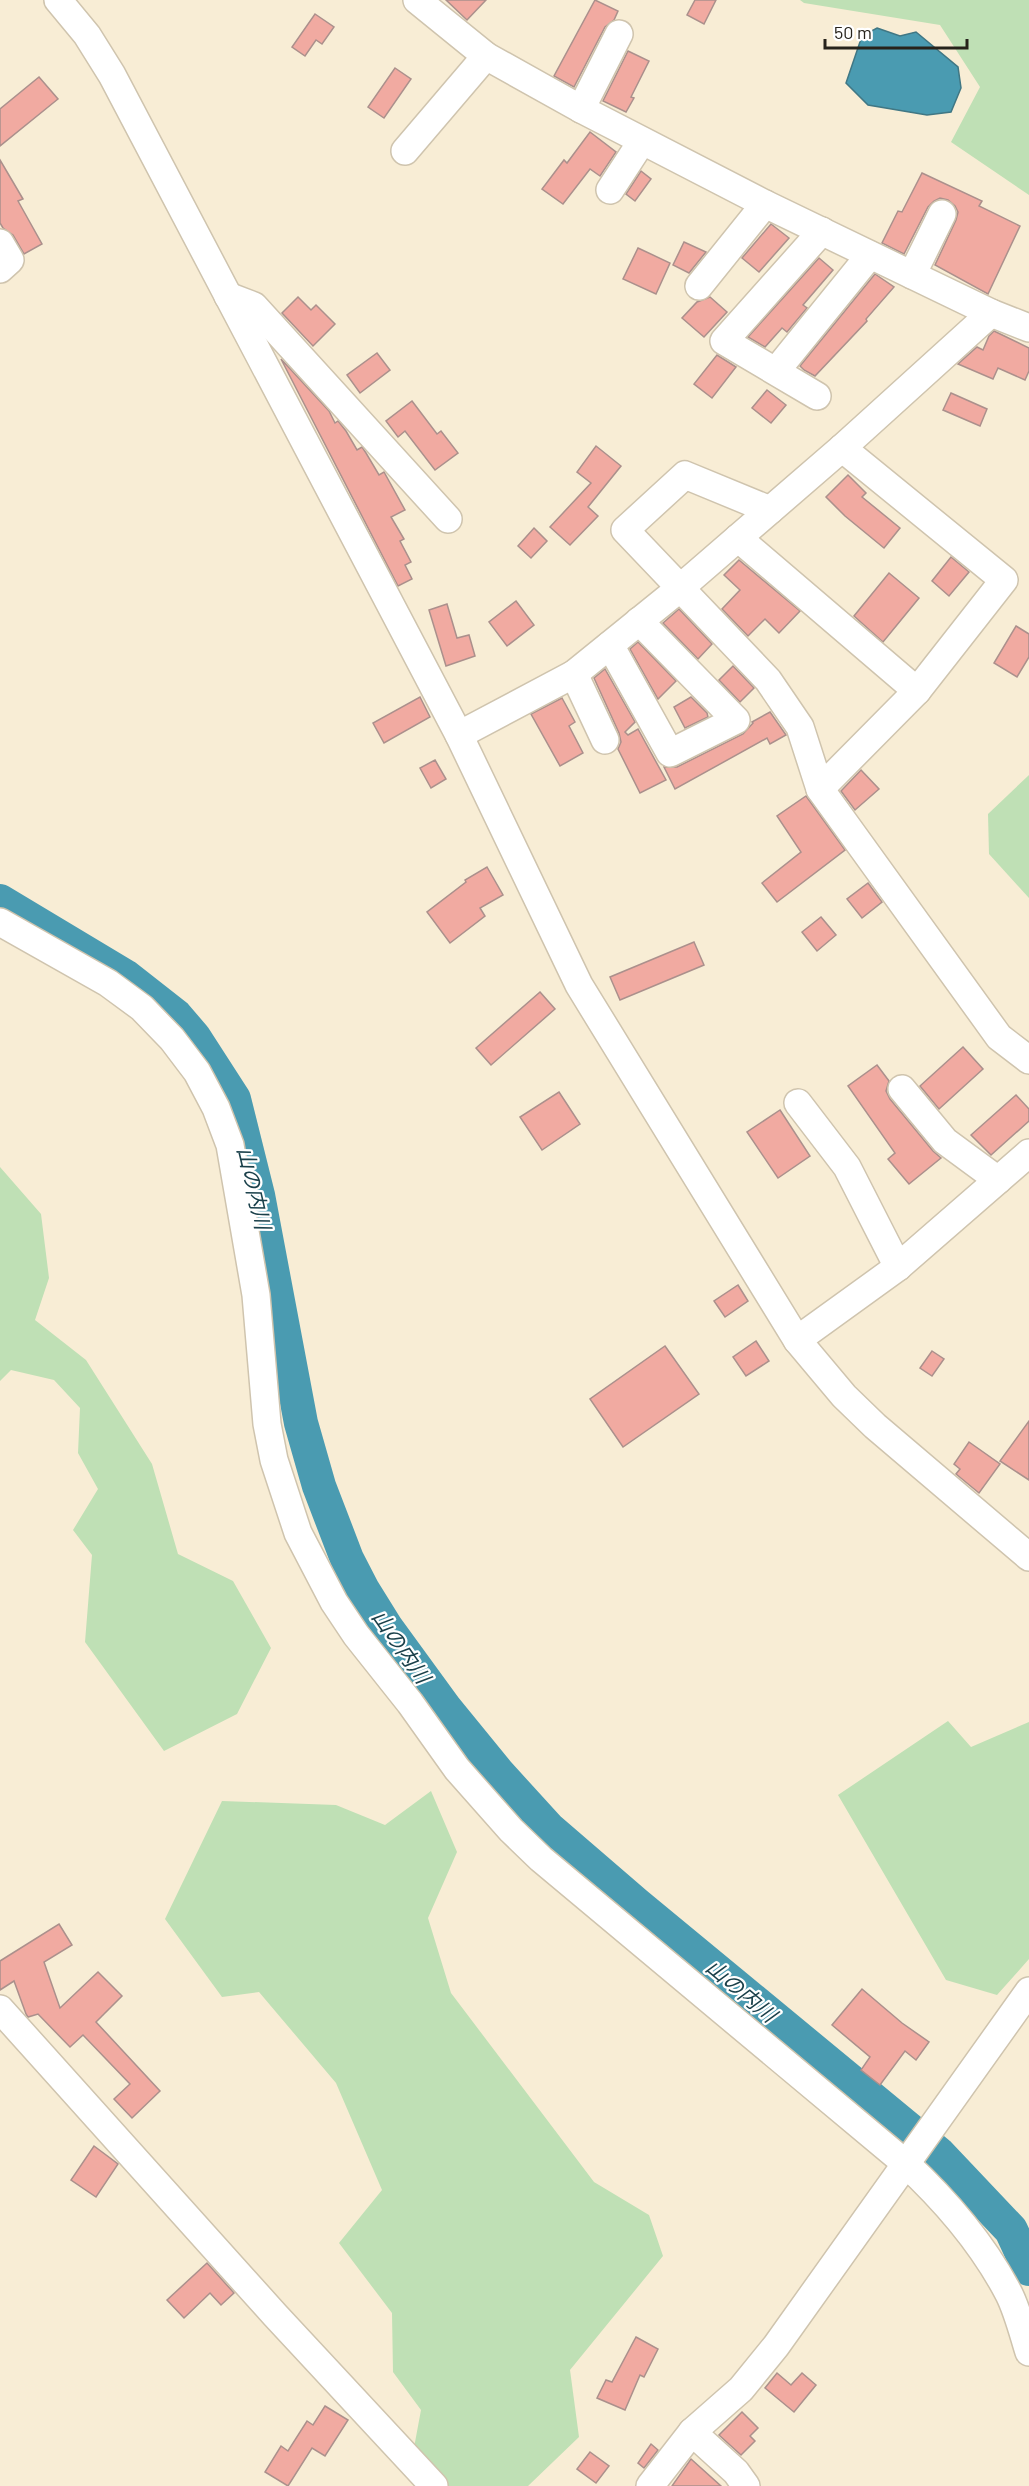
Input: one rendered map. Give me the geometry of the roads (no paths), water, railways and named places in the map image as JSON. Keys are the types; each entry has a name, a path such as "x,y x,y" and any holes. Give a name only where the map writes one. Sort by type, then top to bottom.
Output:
{"street":[{"path":"58,0 87,35 112,75 459,735 579,985 797,1340 844,1396 875,1426 1029,1557"},
{"path":"417,0 486,56 581,109 765,204 991,313 1029,328"},
{"path":"581,109 619,34"},
{"path":"405,151 486,56"},
{"path":"610,190 642,141"},
{"path":"699,286 765,204"},
{"path":"912,275 942,214"},
{"path":"817,396 724,341 822,231"},
{"path":"0,243 10,260 0,269"},
{"path":"776,371 870,255"},
{"path":"228,296 254,306 448,519"},
{"path":"459,735 574,674 680,589 842,448 991,313"},
{"path":"820,789 917,691 1004,580 842,448"},
{"path":"770,510 685,475 625,530 768,680 800,727 820,789 999,1037 1029,1060"},
{"path":"738,538 917,691"},
{"path":"610,645 670,753 736,720 639,621"},
{"path":"574,674 605,740"},
{"path":"0,922 108,983 142,1008 172,1039 197,1072 216,1108 230,1145 256,1295 267,1424 274,1460 298,1533 314,1568 356,1635 410,1703 457,1769 511,1830 572,1886 905,2163 946,2203 988,2258 1010,2296 1029,2352"},
{"path":"902,1089 945,1141 998,1180"},
{"path":"798,1103 848,1167 898,1267"},
{"path":"797,1340 898,1267 1029,1153"},
{"path":"650,2486 692,2432 741,2388 776,2346 1029,1991"},
{"path":"0,2008 275,2315 434,2486"},
{"path":"692,2432 736,2472 746,2486"}],"water":[{"path":"877,28 900,36 916,32 958,67 961,88 951,112 927,115 868,105 846,83 862,36"}],"waterway":[{"name":"山の内川","path":"0,901 125,976 176,1016 194,1037 234,1099 258,1195 301,1423 319,1486 347,1559 363,1590 386,1627 445,1708 498,1773 549,1829 636,1904 938,2153 1011,2230 1029,2269"}]}
